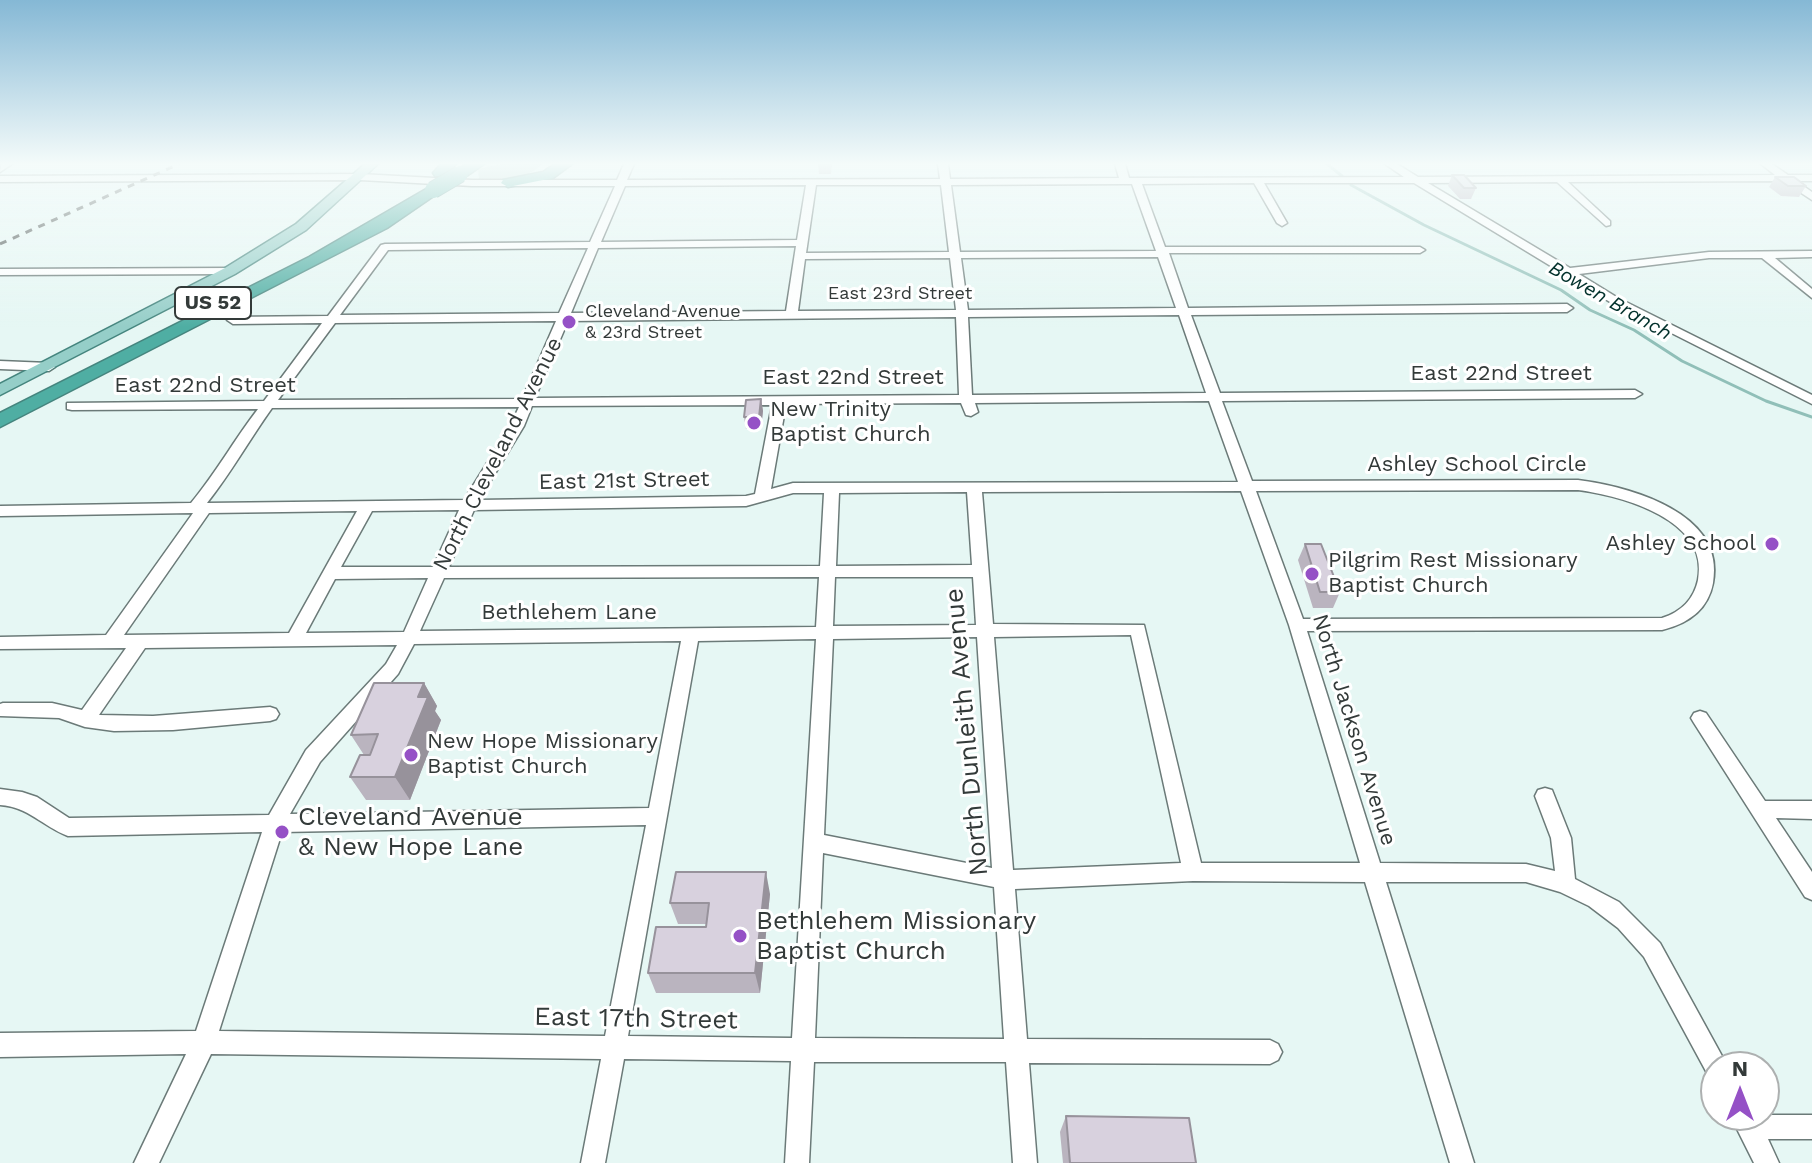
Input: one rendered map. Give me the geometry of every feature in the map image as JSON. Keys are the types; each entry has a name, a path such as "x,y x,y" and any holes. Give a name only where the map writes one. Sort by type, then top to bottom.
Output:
{"highway":[{"name":"US 52","path":"0,410 377,218"},
{"name":"US 52","path":"68,397 390,218"},
{"path":"0,423 68,397"}],"main road":[{"path":"0,390 230,271 311,218"}],"street":[{"name":"North Cleveland Avenue","path":"146,1163 204,1042 275,823 313,756 392,669 468,506 504,451 528,402 606,218"},
{"path":"792,313 806,218"},
{"path":"950,218 962,312 966,397 971,412"},
{"name":"North Jackson Avenue","path":"1148,218 1163,252 1297,625 1462,1163"},
{"path":"1279,218 1282,223"},
{"path":"1478,218 1646,317 1812,400"},
{"path":"1601,218 1606,223"},
{"path":"110,642 223,474 243,438 385,247 594,245 955,255 1420,250"},
{"path":"1764,254 1812,295"},
{"path":"1569,272 1697,256 1812,254"},
{"path":"0,272 230,271"},
{"name":"East 23rd Street","path":"233,320 1567,308"},
{"path":"0,365 49,367"},
{"name":"East 22nd Street","path":"68,397 269,406 966,397 1635,394"},
{"path":"762,497 780,399"},
{"name":"Ashley School Circle","path":"1247,487 1578,485 1606,488 1632,495 1668,513 1697,540 1706,563 1706,584 1698,601 1681,617 1662,624 1297,625"},
{"name":"East 21st Street","path":"0,511 746,501 793,488 1247,487"},
{"path":"797,1163 827,633 832,488"},
{"name":"North Dunleith Avenue","path":"974,489 1025,1163"},
{"path":"294,640 367,506"},
{"path":"330,573 980,571"},
{"name":"Bethlehem Lane","path":"0,643 1138,629 1193,872"},
{"path":"593,1163 691,634"},
{"path":"85,720 141,640"},
{"path":"3,710 61,711 85,720 114,724 195,723 215,718 270,714"},
{"path":"1700,718 1812,890"},
{"path":"1545,796 1561,829 1567,859 1565,882"},
{"path":"0,797 33,802 49,819 68,827 657,816"},
{"path":"1758,809 1812,810"},
{"path":"815,842 1005,880 1193,872 1373,875 1526,873 1565,882 1606,905 1641,935 1707,1051"},
{"name":"East 17th Street","path":"0,1045 204,1042 1270,1052"},
{"path":"1780,1124 1812,1127"},
{"path":"1750,1131 1767,1163"}],"building":[{"path":"761,399 759,417 744,417 746,400"},
{"path":"1305,544 1321,544 1340,592 1320,592"},
{"path":"374,683 424,683 418,697 428,697 395,777 350,777 360,755 370,755 378,734 351,735"},
{"path":"676,872 766,872 755,973 648,973 656,927 706,927 709,903 670,903"},
{"path":"1066,1116 1189,1118 1196,1163 1070,1163"}],"waterway":[{"name":"Bowen Branch","path":"1412,218 1561,290 1590,310 1634,330 1682,361 1766,401 1812,417"}],"railway":[{"path":"0,244 58,218"}],"place":[{"name":"Cleveland Avenue & 23rd Street","path":"569,322"},
{"name":"New Trinity Baptist Church","path":"754,423"},
{"name":"Ashley School","path":"1772,544"},
{"name":"Pilgrim Rest Missionary Baptist Church","path":"1312,574"},
{"name":"New Hope Missionary Baptist Church","path":"411,755"},
{"name":"Cleveland Avenue & New Hope Lane","path":"282,832"},
{"name":"Bethlehem Missionary Baptist Church","path":"740,936"}]}
